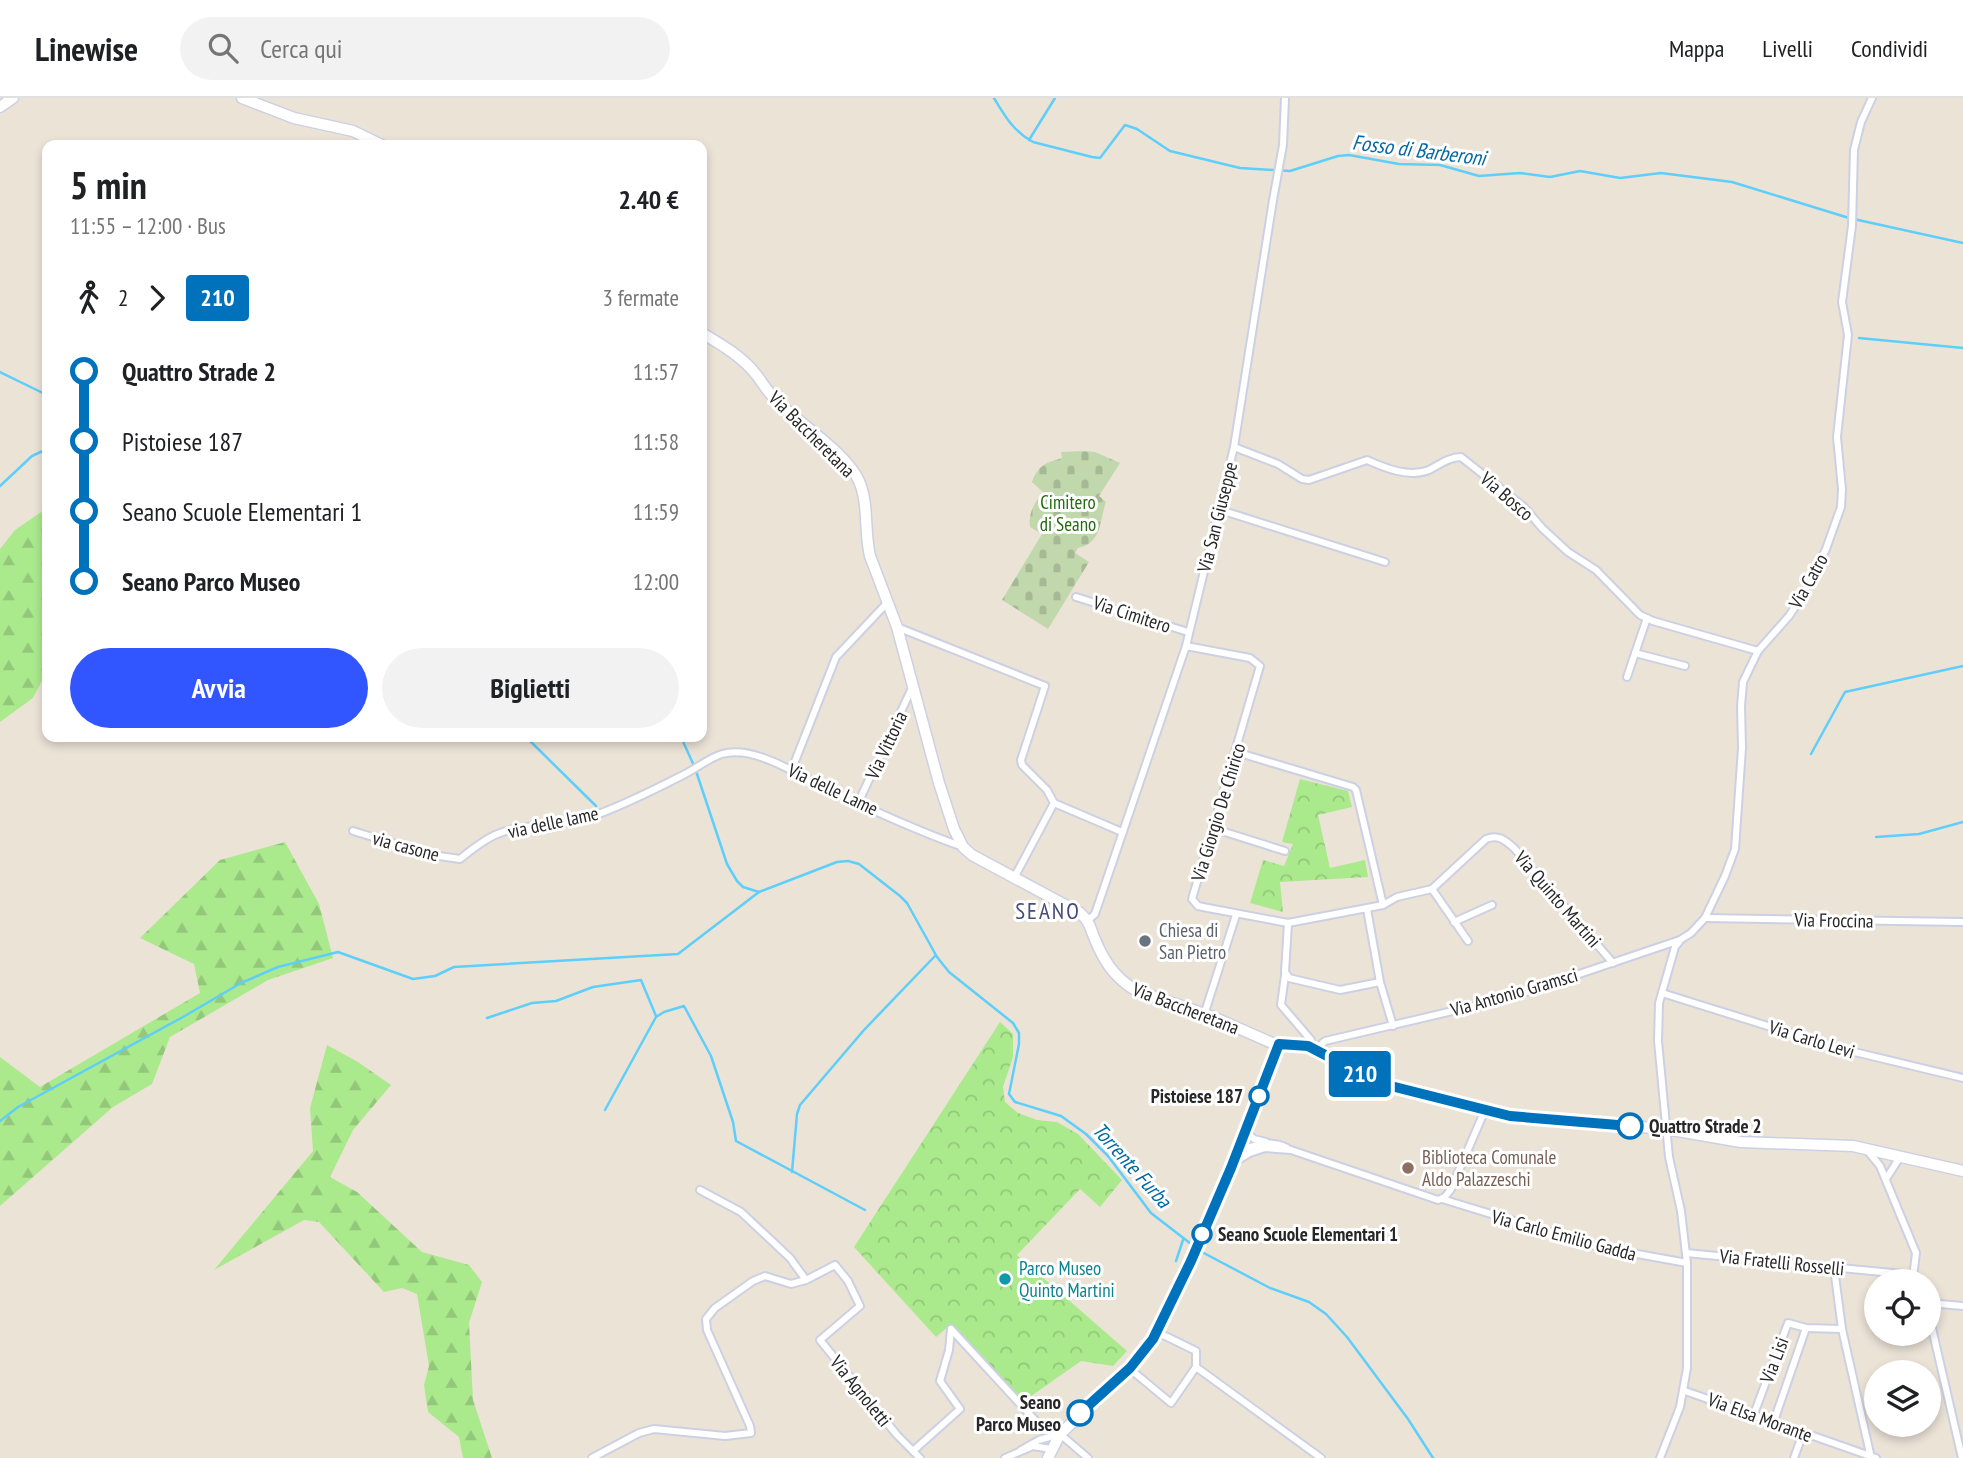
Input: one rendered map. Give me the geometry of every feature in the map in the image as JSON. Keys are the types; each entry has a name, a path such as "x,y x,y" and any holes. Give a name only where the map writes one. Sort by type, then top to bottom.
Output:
{"street":[{"path":"0,107 13,98"},
{"path":"242,98 294,118 354,131 372,140"},
{"name":"Via San Giuseppe","path":"1090,918 1186,646 1234,447 1280,166 1285,98"},
{"name":"Via Catro","path":"1705,918 1735,849 1742,748 1743,682 1758,651 1789,616 1803,595 1826,550 1841,508 1837,437 1848,335 1842,302 1852,226 1854,150 1861,122 1872,98"},
{"name":"Via Baccheretana","path":"707,336 728,348 752,369 773,397 852,470 864,497 867,544 897,628 939,783 954,829 963,847"},
{"name":"Via Bosco","path":"1234,447 1278,464 1302,479 1309,480 1367,460 1395,471 1423,472 1450,459 1461,457 1524,507 1551,537 1596,570 1628,604 1647,618 1758,651"},
{"path":"1217,509 1385,562"},
{"name":"Via Cimitero","path":"1076,597 1188,632"},
{"path":"792,769 836,657 887,603"},
{"path":"1626,677 1647,618"},
{"path":"897,628 1045,685 1021,760 1022,765 1047,790 1054,803 1122,832"},
{"name":"Via Giorgio De Chirico","path":"1186,646 1250,658 1259,666 1192,898 1198,906 1288,923 1367,909 1383,905 1396,897 1432,889"},
{"path":"1635,653 1685,666"},
{"name":"Via Vittoria","path":"859,802 912,688"},
{"path":"1236,752 1356,790 1383,905"},
{"name":"Via delle Lame","path":"687,773 716,757 730,753 751,755 792,769 859,802 963,847"},
{"name":"via delle lame","path":"460,859 479,843 497,834 517,828 576,822 606,812 687,773"},
{"path":"1014,878 1054,803"},
{"path":"1212,828 1285,851"},
{"name":"via casone","path":"353,831 432,855 460,859"},
{"name":"Via Quinto Martini","path":"1432,889 1486,839 1494,836 1501,838 1514,848 1613,962"},
{"path":"963,847 972,855 1090,918"},
{"path":"1432,889 1468,941"},
{"path":"1454,922 1492,905"},
{"path":"1367,909 1380,982 1393,1026"},
{"path":"1204,1015 1237,915"},
{"name":"Via Baccheretana","path":"1090,918 1108,965 1125,984 1135,990 1279,1044 1313,1048 1379,1083 1528,1118 1666,1129 1741,1142 1835,1145 1963,1171"},
{"name":"Via Froccina","path":"1705,918 1963,922"},
{"name":"Via Antonio Gramsci","path":"1313,1048 1325,1041 1508,998 1680,940 1705,918"},
{"path":"1288,923 1287,976 1281,1005 1311,1040 1313,1048"},
{"path":"1660,1458 1685,1391 1688,1342 1687,1263 1681,1211 1671,1173 1658,1041 1659,1003 1675,947 1680,940"},
{"path":"1287,976 1340,990 1380,982"},
{"name":"Via Carlo Levi","path":"1662,993 1848,1050 1963,1078"},
{"path":"1021,1450 1033,1446 1050,1453 1060,1434 1130,1368 1157,1332 1238,1152 1279,1044"},
{"path":"1445,1196 1485,1110"},
{"name":"Via Carlo Emilio Gadda","path":"1246,1132 1254,1139 1283,1145 1434,1199 1445,1196 1599,1247 1687,1263"},
{"path":"1238,1152 1266,1142"},
{"name":"Via Carlo Emilio Gadda","path":"1233,1163 1250,1153 1265,1149 1291,1150"},
{"path":"1865,1149 1875,1157 1886,1178 1916,1253 1916,1269"},
{"path":"1886,1178 1900,1157"},
{"path":"592,1458 639,1433 654,1429 725,1436 751,1433 707,1330 706,1319 715,1308 753,1281 765,1276 791,1284 806,1280 790,1258 741,1212 700,1190"},
{"name":"Via Fratelli Rosselli","path":"1686,1253 1864,1272"},
{"name":"Via Agnoletti","path":"806,1280 835,1265 848,1281 860,1306 820,1340 920,1458"},
{"path":"1834,1268 1842,1329 1873,1457"},
{"path":"1941,1304 1963,1306"},
{"name":"Via Lisi","path":"1754,1414 1788,1323 1806,1328 1842,1329"},
{"name":"Via Lisi","path":"1774,1421 1806,1328"},
{"path":"913,1451 960,1409 940,1381 949,1350 951,1329 1045,1431"},
{"path":"1130,1368 1171,1403 1196,1367 1196,1351 1157,1332"},
{"path":"1936,1346 1962,1458"},
{"path":"1196,1367 1321,1458"},
{"name":"Via Elsa Morante","path":"1685,1391 1873,1457"},
{"path":"1794,1458 1803,1433"},
{"path":"1005,1458 1039,1440 1060,1434"},
{"path":"1060,1434 1088,1458"}],"green space":[{"name":"Cimitero di Seano","path":"1061,452 1095,452 1120,463 1099,496 1106,502 1096,537 1092,542 1078,548 1075,553 1089,562 1048,629 1002,600 1042,534 1030,527 1032,509 1043,492 1032,482 1034,476 1043,466 1062,458"},
{"path":"42,511 42,681 33,698 0,722 0,549 15,530"},
{"path":"1300,779 1348,791 1352,807 1318,815 1330,868 1365,860 1368,877 1280,882 1283,912 1250,903 1263,860 1284,866 1293,844 1282,842"},
{"path":"285,842 319,904 333,958 268,980 170,1037 152,1084 113,1107 0,1206 0,1057 40,1087 200,993 194,964 140,938 220,860"},
{"name":"Parco Museo Quinto Martini","path":"1000,1022 1013,1034 1013,1057 1003,1087 1005,1102 1018,1113 1037,1120 1057,1122 1078,1134 1122,1180 1100,1207 1080,1189 1017,1255 1127,1351 1113,1366 1081,1361 1024,1401 951,1324 936,1337 854,1247"},
{"path":"327,1045 391,1085 353,1130 330,1177 357,1192 422,1252 469,1265 482,1282 469,1323 473,1400 492,1458 463,1458 459,1437 428,1412 424,1385 429,1366 417,1294 402,1288 384,1292 319,1222 304,1220 214,1270 313,1151 310,1108"}],"waterway":[{"name":"Fosso di Barberoni","path":"994,98 1006,117 1026,138 1092,157 1100,158 1125,125 1137,129 1170,151 1240,168 1290,171 1349,155 1399,164 1440,165 1479,176 1520,173 1550,177 1580,171 1620,178 1661,173 1732,182 1849,218 1963,243"},
{"path":"1029,140 1055,98"},
{"path":"1859,338 1963,348"},
{"path":"0,372 42,393"},
{"name":"Torrente Furba","path":"0,486 32,456 42,451"},
{"path":"1811,754 1845,692 1963,666"},
{"path":"531,742 596,806"},
{"name":"Torrente Furba","path":"683,742 695,768 727,864 743,887 759,892 837,862 848,861 859,864 900,896 949,972 1013,1023 1019,1033 1009,1094 1015,1102 1061,1116 1086,1134 1108,1156 1151,1213 1195,1247"},
{"path":"1876,837 1919,834 1963,822"},
{"path":"0,1121 18,1107 241,983 278,967 338,952 413,979 435,976 454,967 678,954 759,892"},
{"path":"792,1172 800,1105 864,1030 935,956"},
{"path":"487,1018 532,1003 556,1001 593,987 641,980 656,1016"},
{"path":"605,1110 656,1017 684,1006 711,1056 733,1122 736,1141 865,1210"},
{"path":"1176,1261 1183,1240"},
{"name":"Torrente Furba","path":"1200,1251 1270,1288 1309,1302 1326,1314 1347,1337 1408,1419 1433,1458"}],"bus line":[{"name":"210","path":"1080,1413 1130,1368 1153,1339 1191,1261 1231,1168 1279,1044 1308,1046 1379,1083 1510,1116 1630,1126"}],"place":[{"name":"Chiesa di San Pietro","path":"1145,941"},
{"name":"Pistoiese 187","path":"1259,1096"},
{"name":"Quattro Strade 2","path":"1630,1126"},
{"name":"Biblioteca Comunale Aldo Palazzeschi","path":"1408,1168"},
{"name":"Seano Scuole Elementari 1","path":"1202,1234"},
{"name":"Parco Museo Quinto Martini","path":"1005,1279"},
{"name":"Seano Parco Museo","path":"1080,1413"}],"district":[{"name":"SEANO","path":"1048,910"}]}
